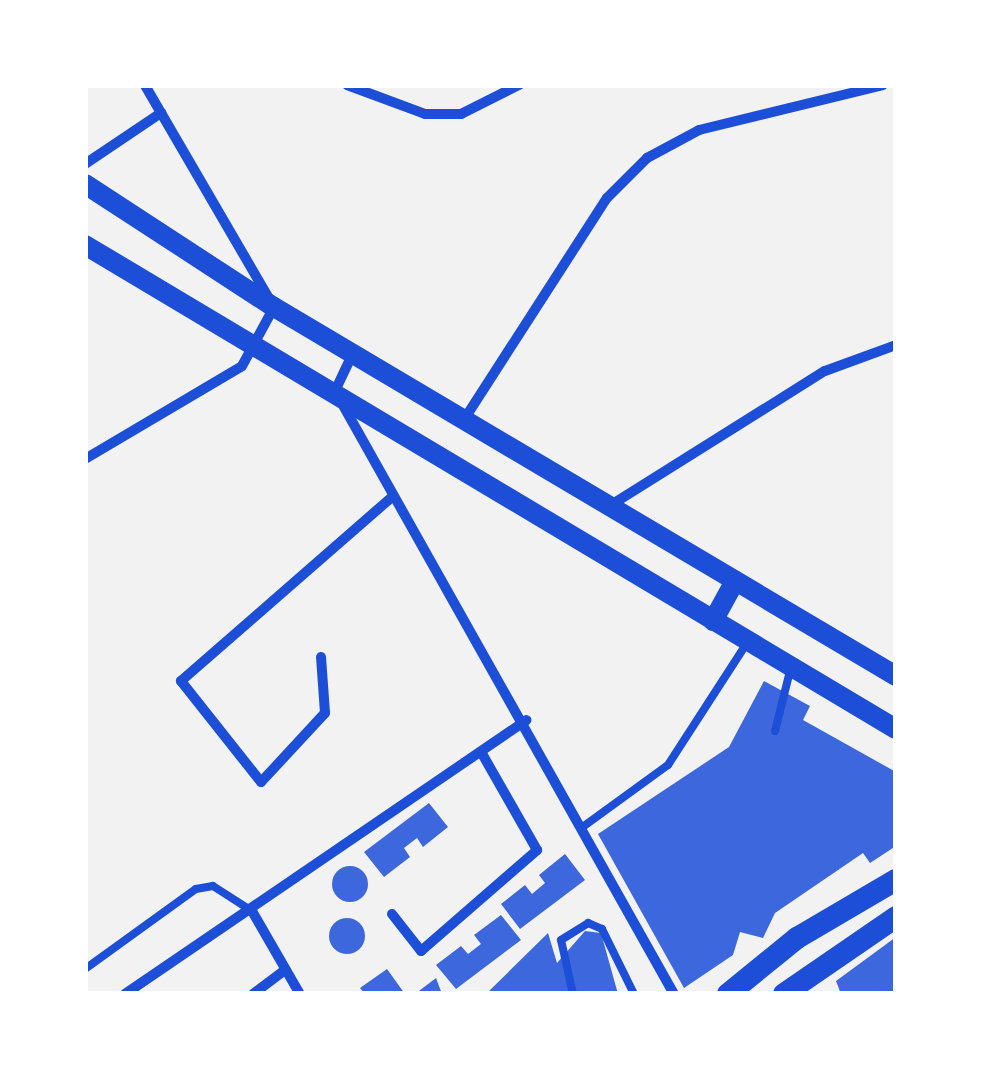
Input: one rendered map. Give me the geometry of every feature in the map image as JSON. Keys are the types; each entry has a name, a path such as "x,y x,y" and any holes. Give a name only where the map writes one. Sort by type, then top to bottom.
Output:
{"main road":[{"path":"85,184 274,308 467,415 735,581 893,669"},
{"path":"85,245 896,729"},
{"path":"713,621 735,581"},
{"path":"728,994 796,938 896,880"},
{"path":"784,994 896,917"}],"street":[{"path":"85,459 228,376 255,343 274,308 145,85"},
{"path":"347,85 425,114 461,114 519,85"},
{"path":"467,415 608,198 647,158 699,130 883,85"},
{"path":"85,164 160,113"},
{"path":"610,505 824,371 896,345"},
{"path":"354,353 335,392 392,498 526,720 674,994"},
{"path":"321,657 325,712 261,782 181,681 392,498"},
{"path":"125,994 526,720"},
{"path":"392,914 421,951 537,850 481,752"},
{"path":"252,910 300,994"},
{"path":"253,994 285,970"}],"lane":[{"path":"584,826 668,765 748,641"},
{"path":"775,731 791,667"},
{"path":"85,969 196,890 213,886 252,910"},
{"path":"574,994 561,940 588,923 602,929 634,994"}],"building":[{"path":"764,681 810,706 803,720 896,772 896,846 870,863 863,853 775,913 763,938 740,932 733,955 684,988 598,834 729,747"},
{"path":"429,803 448,827 423,847 417,838 404,848 410,857 384,877 364,852"},
{"path":"565,854 585,880 520,929 501,904 525,885 532,894 545,883 539,875"},
{"path":"350,866 363,871 368,884 363,897 350,902 337,897 332,884 337,871"},
{"path":"501,915 521,940 456,989 436,965 461,946 468,954 481,944 474,935"},
{"path":"347,918 360,923 365,936 360,949 347,954 334,949 329,936 334,923"},
{"path":"585,931 601,933 618,994 486,994 548,933 557,963"},
{"path":"896,937 896,994 841,994 836,981"},
{"path":"387,969 405,994 365,994 360,988"},
{"path":"436,978 442,994 415,994"}]}
